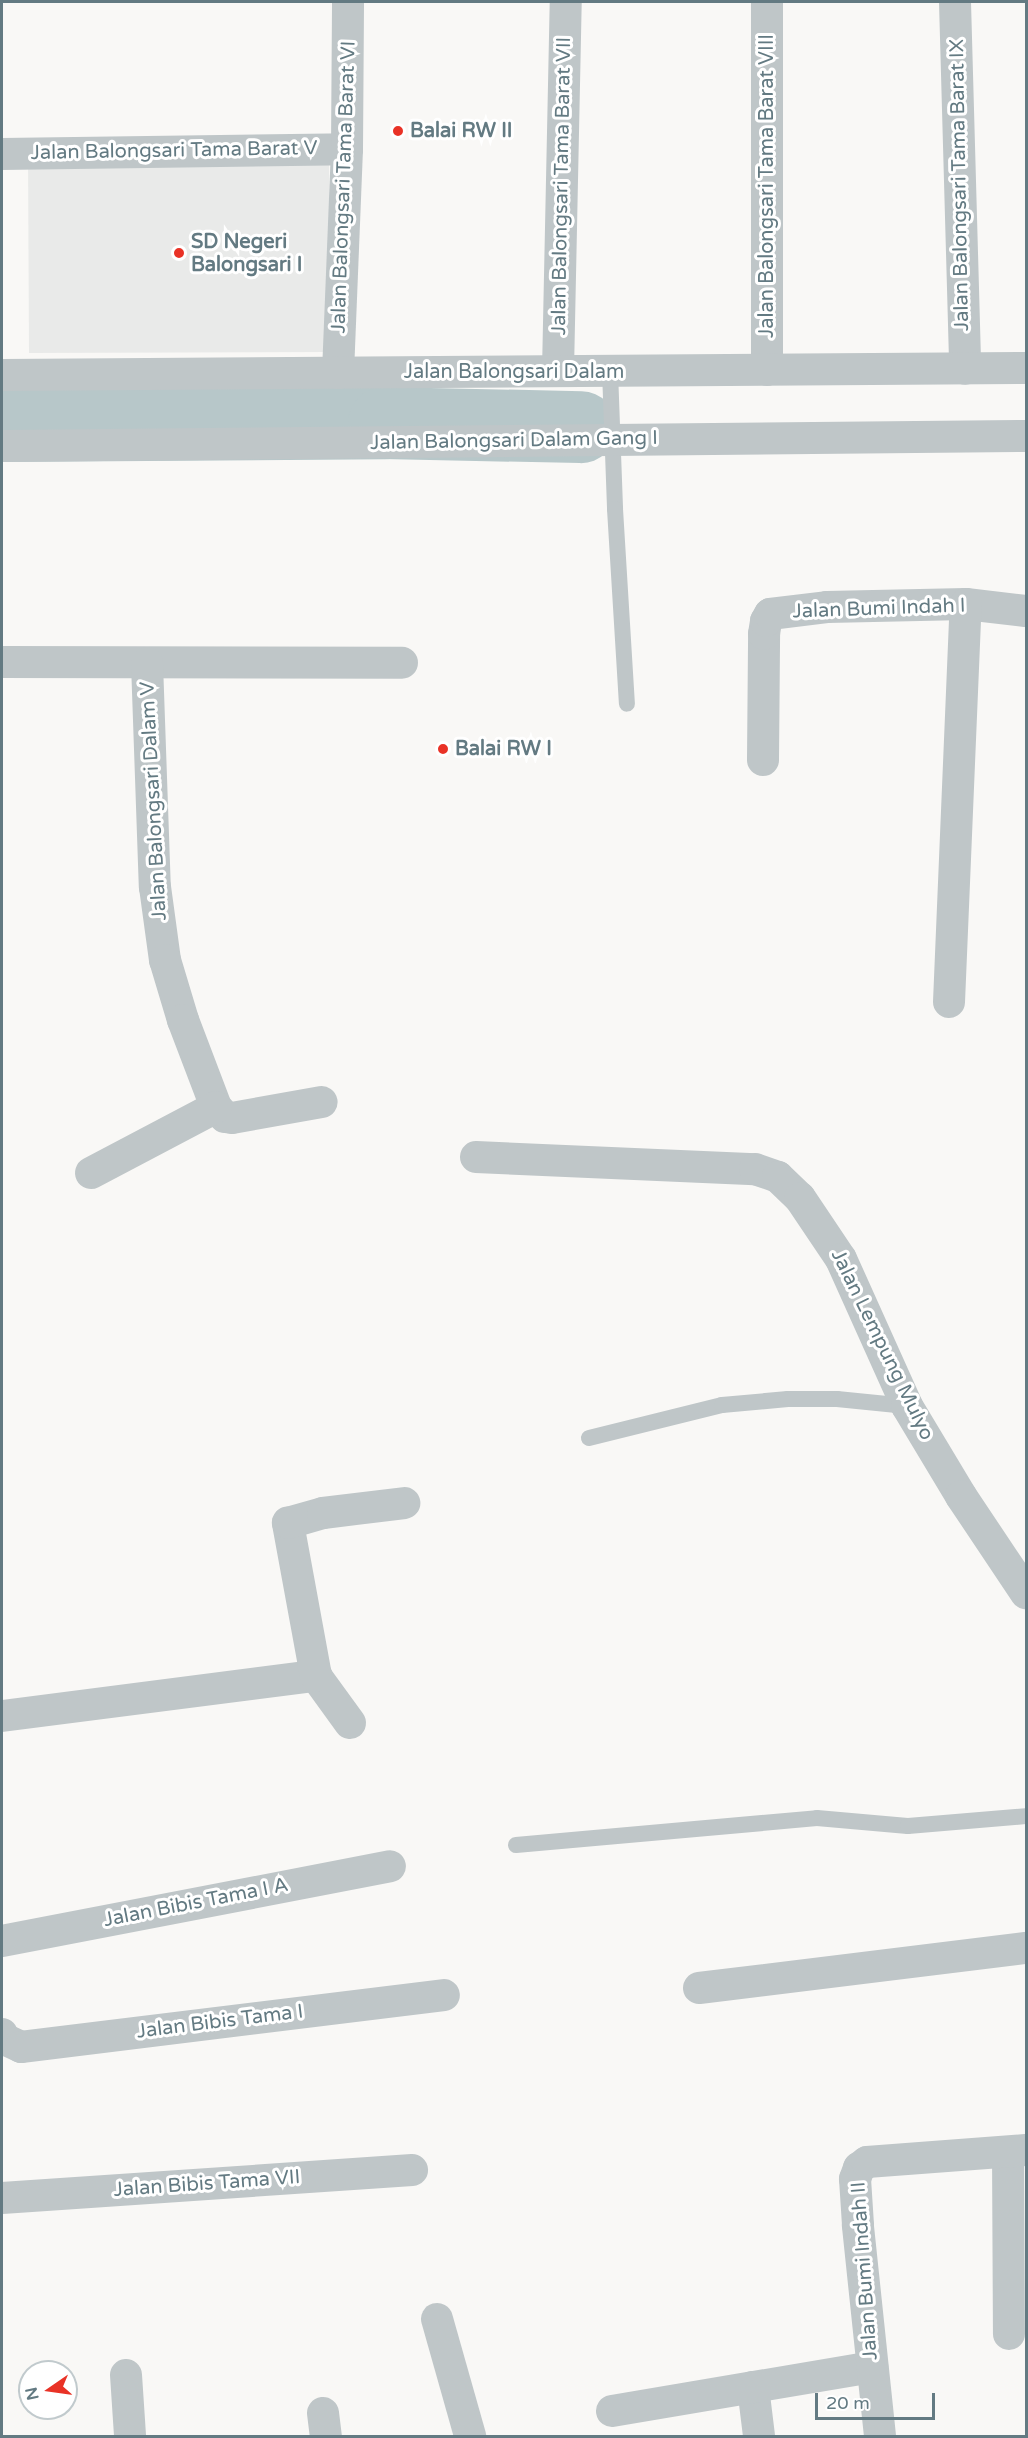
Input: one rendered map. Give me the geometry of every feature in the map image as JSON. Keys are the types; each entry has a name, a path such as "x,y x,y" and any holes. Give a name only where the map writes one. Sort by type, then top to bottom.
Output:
{"street":[{"name":"Jalan Balongsari Tama Barat VI","path":"338,373 347,148 348,2"},
{"name":"Jalan Balongsari Tama Barat VII","path":"558,371 566,2"},
{"name":"Jalan Balongsari Tama Barat VIII","path":"767,2 767,370"},
{"name":"Jalan Balongsari Tama Barat IX","path":"955,2 965,369"},
{"name":"Jalan Balongsari Tama Barat V","path":"2,154 347,148"},
{"name":"Jalan Balongsari Dalam","path":"2,375 558,371 610,379 767,370 1026,368"},
{"name":"Jalan Balongsari Dalam Gang I","path":"2,446 612,435 1026,436"},
{"name":"Jalan Bumi Indah I","path":"763,760 764,634 770,614 827,607 966,604 1026,611"},
{"path":"949,1002 966,604"},
{"path":"2,662 402,663"},
{"name":"Jalan Balongsari Dalam V","path":"147,663 155,887 165,960 183,1020 216,1107"},
{"path":"91,1173 216,1107 225,1117 232,1118 322,1102"},
{"name":"Jalan Lempung Mulyo","path":"476,1157 755,1169 778,1177 800,1198 842,1259 908,1406 961,1496 1026,1593"},
{"path":"350,1723 316,1676 288,1523 323,1513 404,1503"},
{"path":"2,1716 316,1676"},
{"name":"Jalan Bibis Tama I A","path":"2,1941 390,1866"},
{"path":"699,1988 1026,1948"},
{"name":"Jalan Bibis Tama I","path":"2,2034 4,2039 21,2047 444,1995"},
{"path":"1009,2334 1017,2151"},
{"name":"Jalan Bumi Indah II","path":"879,2436 856,2202 855,2179 859,2168 867,2162 1017,2151"},
{"name":"Jalan Bibis Tama VII","path":"2,2198 412,2170"},
{"path":"437,2319 470,2436"},
{"path":"612,2410 872,2367"},
{"path":"126,2375 130,2436"},
{"path":"753,2387 759,2436"}],"lane":[{"path":"610,379 627,704"},
{"path":"589,1438 722,1405 788,1399 837,1399 908,1406"},
{"path":"516,1845 817,1818 908,1826 1026,1816"}],"shaded area":[{"name":"SD Negeri Balongsari I","path":"329,153 330,352 29,353 28,155"}],"waterway":[{"path":"2,426 384,423 581,427"}],"place":[{"name":"Balai RW II","path":"398,131"},
{"name":"SD Negeri Balongsari I","path":"179,253"},
{"name":"Balai RW I","path":"443,749"}]}
